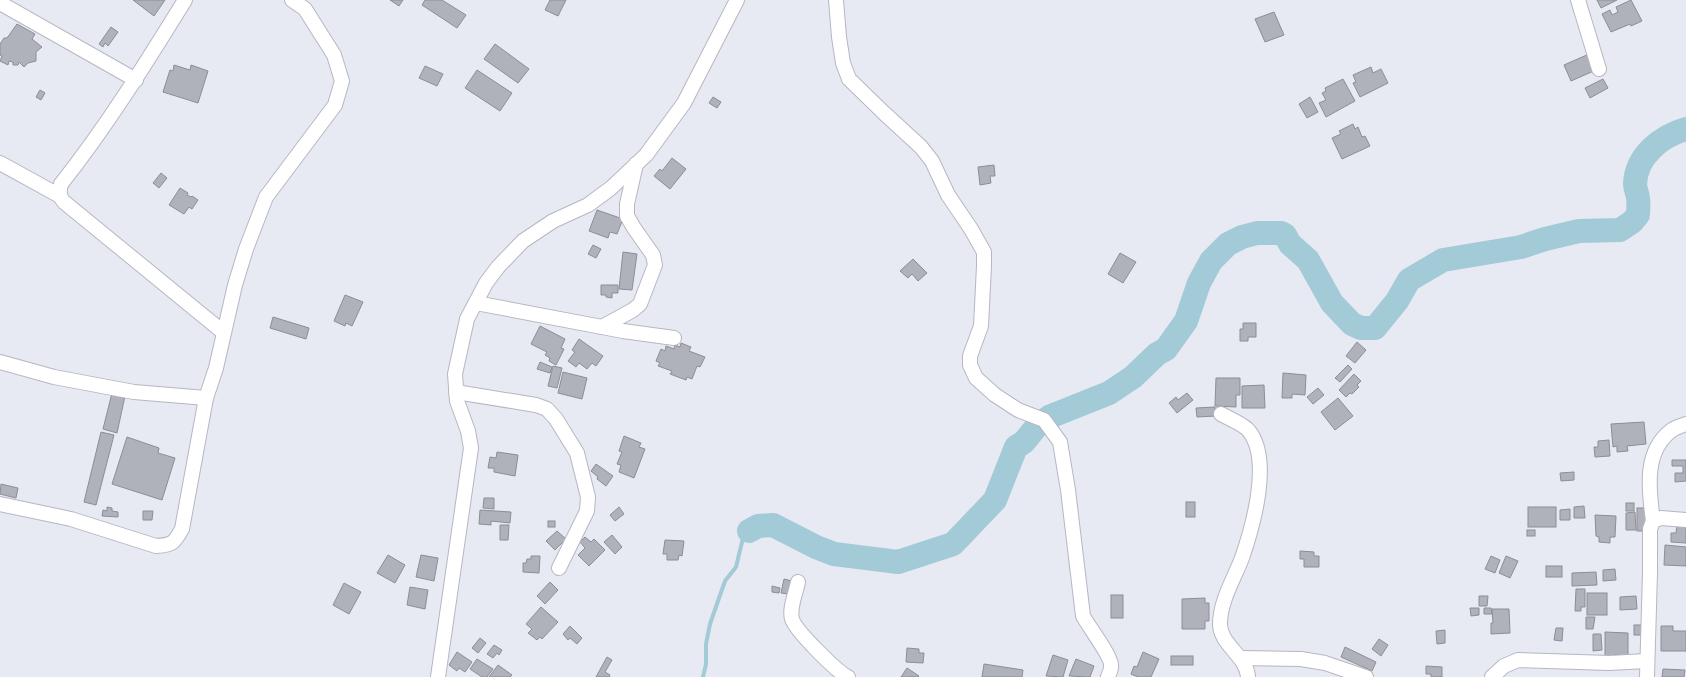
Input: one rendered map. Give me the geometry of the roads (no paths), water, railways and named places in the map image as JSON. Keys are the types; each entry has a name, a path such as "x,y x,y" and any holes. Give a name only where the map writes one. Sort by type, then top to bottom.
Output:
{"street":[{"path":"185,0 136,80 88,151 61,184 59,191 64,202 223,332"},
{"path":"0,504 71,519 156,546 168,545 175,542 182,529 206,398 216,368 223,332 246,249 266,197 335,105 340,92 342,81 334,55 305,10 292,0"},
{"path":"438,677 470,448 468,431 457,401 455,374 467,318 486,283 498,267 523,241 553,221 588,205 611,188 646,155 684,103 738,0"},
{"path":"836,0 843,63 850,79 925,152 932,161 948,195 971,229 984,252 981,326 970,356 970,366 976,378 995,395 1018,410 1044,420 1060,442 1067,484 1083,616 1110,660 1111,668 1108,677"},
{"path":"1578,0 1599,69"},
{"path":"0,3 136,80"},
{"path":"0,163 60,196"},
{"path":"602,327 633,310 640,304 655,265 653,255 627,216 627,204 636,164"},
{"path":"476,303 602,327 674,338"},
{"path":"0,362 54,377 134,392 206,398"},
{"path":"456,392 536,405 547,409 556,419 578,453 588,497 587,511 559,568"},
{"path":"1221,414 1249,430 1258,446 1261,474 1258,500 1242,557 1225,598 1220,624 1222,634 1244,664 1248,672 1248,677"},
{"path":"1646,677 1650,528 1653,521 1650,496 1650,465 1652,456 1664,438 1672,430 1686,424"},
{"path":"1653,521 1661,518 1686,520"},
{"path":"798,582 791,609 792,620 800,631 828,661 848,677"},
{"path":"1240,658 1301,659 1325,663 1332,672 1366,677"},
{"path":"1492,677 1504,666 1518,660 1609,663 1647,661"}],"waterway":[{"path":"749,531 758,526 773,525 816,547 834,554 898,562 953,544 995,500 1016,447 1024,442 1037,426 1049,417 1109,393 1133,377 1157,354 1166,349 1186,321 1199,283 1211,261 1228,244 1242,237 1257,233 1281,233 1285,235 1290,244 1308,260 1332,303 1352,324 1361,328 1375,328 1397,301 1409,280 1443,260 1521,247 1545,239 1579,231 1620,230 1632,222 1638,215 1638,195 1635,188 1636,174 1645,156 1659,142 1677,132 1686,129"},
{"path":"703,677 706,664 706,644 710,624 725,581 736,567 743,538 749,531"}]}
